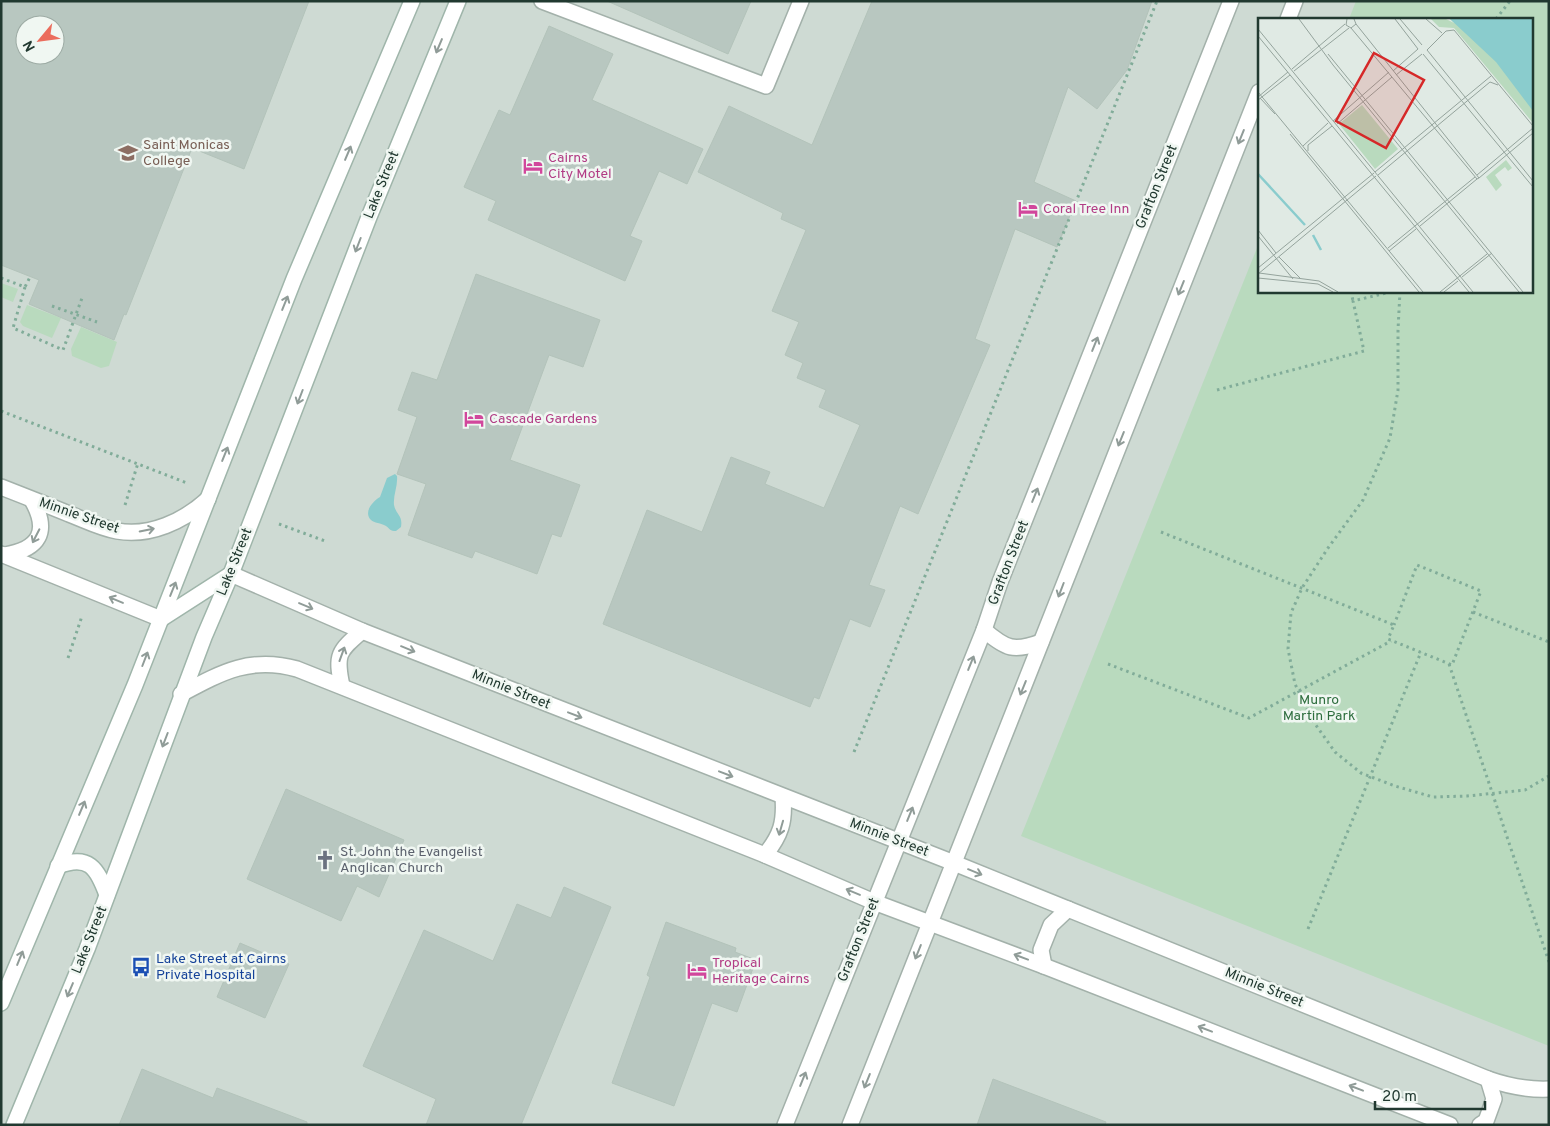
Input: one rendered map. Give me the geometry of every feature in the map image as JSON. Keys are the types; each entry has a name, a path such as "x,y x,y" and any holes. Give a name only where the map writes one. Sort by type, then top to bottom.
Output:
{"street":[{"path":"1,1003 135,685 294,279 412,1"},
{"name":"Lake Street","path":"14,1125 87,949 204,636 231,574 369,217 458,1"},
{"path":"542,1 766,86 801,1"},
{"name":"Grafton Street","path":"785,1125 984,630 1011,554 1231,1"},
{"path":"1288,18 1295,1"},
{"path":"850,1125 1258,95"},
{"name":"Minnie Street","path":"1,487 114,530 137,532 171,524 188,516 209,496"},
{"name":"Minnie Street","path":"3,554 26,549 35,541 40,533 41,522 32,500"},
{"name":"Minnie Street","path":"3,554 161,619"},
{"path":"161,619 231,574"},
{"name":"Minnie Street","path":"231,574 362,631 954,863 1488,1079 1507,1085 1549,1089"},
{"path":"984,630 1003,645 1017,648 1041,642"},
{"path":"342,686 339,664 340,654 345,646 362,631"},
{"path":"182,694 215,675 233,668 263,664 278,664 298,668 765,855 874,902 1044,966 1450,1125"},
{"path":"765,855 776,842 781,830 784,816 783,797"},
{"path":"58,866 75,861 88,864 93,867 101,878 107,895"},
{"path":"1044,966 1041,950 1051,925 1068,909"},
{"path":"1480,1125 1486,1121 1494,1099 1488,1079"}],"path":[{"path":"854,752 1157,1"},
{"path":"1497,18 1510,1"},
{"path":"30,277 25,287 13,328 63,350 82,298"},
{"path":"1,278 25,287"},
{"path":"1217,390 1364,351 1351,292"},
{"path":"1353,301 1391,292"},
{"path":"1400,292 1398,390 1390,438 1363,500 1302,588 1291,613 1288,649 1295,684 1313,721 1335,752 1361,773 1370,777 1433,796 1492,794 1525,790 1549,776"},
{"path":"52,306 97,322"},
{"path":"1,411 138,463 209,496"},
{"path":"114,530 123,511 138,463"},
{"path":"254,512 325,541"},
{"path":"1162,532 1394,624"},
{"path":"1417,565 1481,591 1473,612 1452,665 1388,639 1417,565"},
{"path":"68,658 91,590"},
{"path":"1473,612 1549,642"},
{"path":"1108,664 1249,718 1392,641"},
{"path":"1308,929 1421,652"},
{"path":"1448,663 1549,962"}],"shaded area":[{"path":"1,1 1549,1 1549,1125 1,1125"}],"green space":[{"name":"Munro Martin Park","path":"1356,1 1549,1 1549,1046 1021,836 1258,245 1258,292 1532,292 1532,18 1349,18"},
{"path":"1,283 18,289 13,302 1,297"},
{"path":"27,305 61,318 52,338 23,326 20,322"},
{"path":"81,327 117,342 109,366 101,368 72,356 71,349"}],"water":[{"path":"395,474 397,480 394,505 401,523 401,527 396,531 372,521 368,514 372,504 380,497 387,478"}],"building":[{"name":"Saint Monicas College","path":"1,1 309,1 244,169 192,148 126,315 124,314 114,340 29,304 39,280 1,265"},
{"path":"607,1 751,1 728,54"},
{"path":"872,1 1152,1 1127,70 1097,109 1068,87 1034,182 1076,201 1057,247 1015,229 975,339 990,345 918,514 900,506 869,585 885,590 870,627 850,619 819,699 814,697 810,707 603,624 647,510 702,532 731,457 770,472 765,484 824,508 860,425 819,407 826,390 797,378 803,363 785,355 799,322 772,311 806,230 781,219 783,213 698,172 729,106 812,145"},
{"name":"Cairns City Motel","path":"549,26 613,54 592,100 703,149 687,184 659,171 630,236 642,241 625,281 488,220 496,201 464,187 499,110 510,115"},
{"name":"Cascade Gardens","path":"476,274 600,320 583,367 549,355 510,460 580,485 561,537 552,534 537,574 475,551 472,558 408,535 426,484 397,474 417,417 398,410 412,372 437,380"},
{"name":"St. John the Evangelist Anglican Church","path":"286,789 404,840 379,897 357,886 341,921 247,879"},
{"path":"564,887 611,907 521,1125 426,1125 436,1099 363,1066 424,930 493,961 517,904 551,918"},
{"path":"666,922 736,948 735,952 756,960 737,1012 712,1003 674,1106 612,1083 650,977 647,975"},
{"path":"240,943 289,964 265,1018 217,997"},
{"path":"142,1069 213,1098 217,1088 307,1122 307,1125 119,1125"},
{"path":"993,1079 1106,1122 1105,1125 977,1125"}],"place":[{"name":"Saint Monicas College","path":"128,153"},
{"name":"Cairns City Motel","path":"533,166"},
{"name":"Coral Tree Inn","path":"1028,209"},
{"name":"Cascade Gardens","path":"474,419"},
{"name":"St. John the Evangelist Anglican Church","path":"325,860"},
{"name":"Lake Street at Cairns Private Hospital","path":"141,967"},
{"name":"Tropical Heritage Cairns","path":"697,971"}]}
